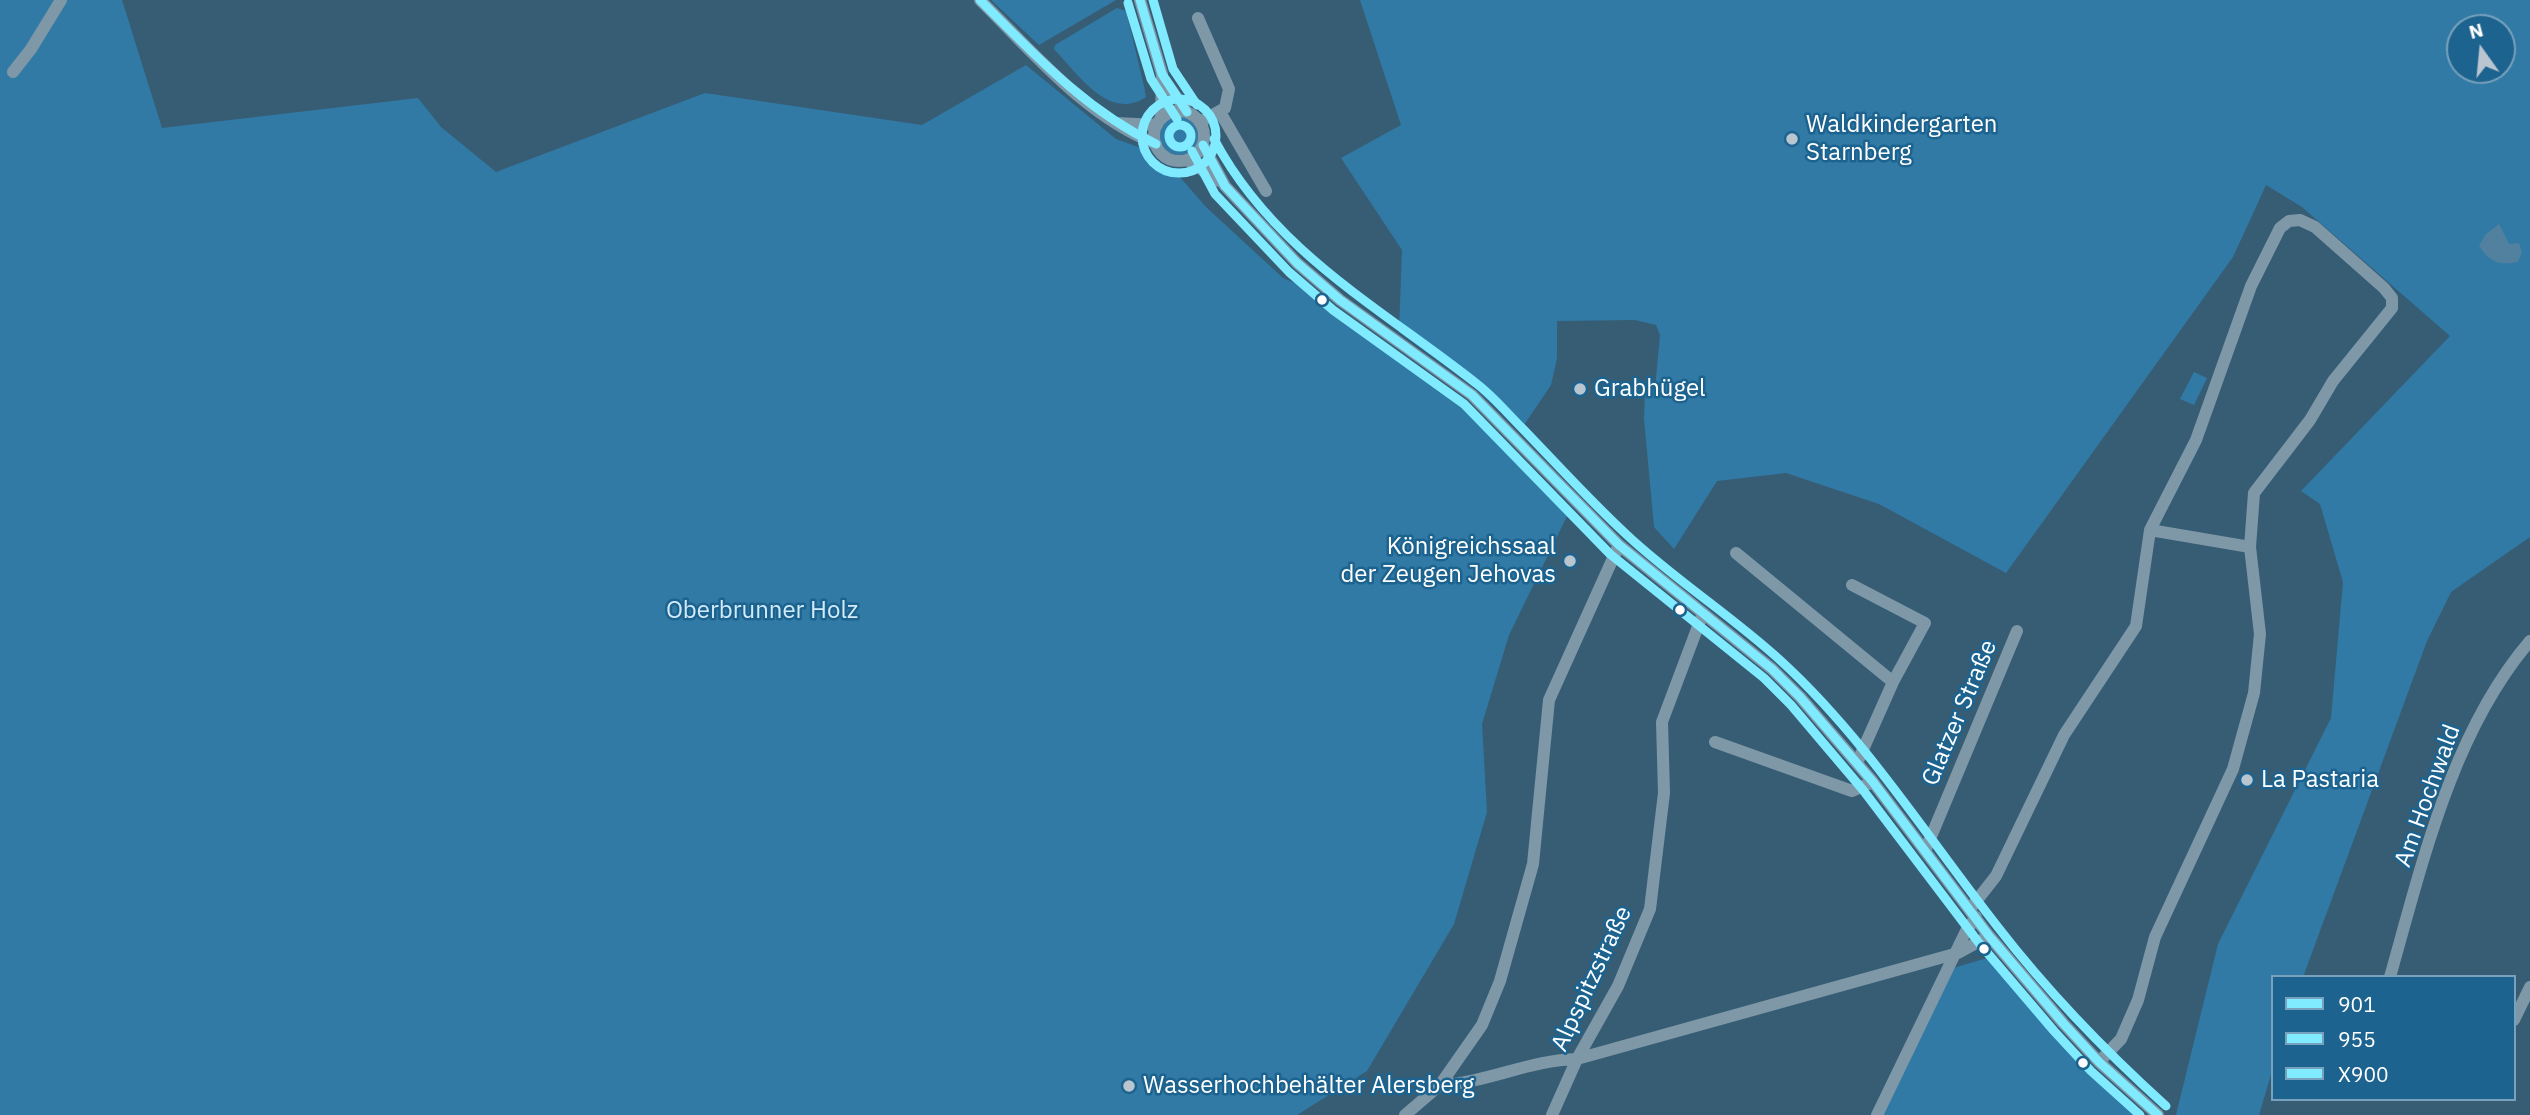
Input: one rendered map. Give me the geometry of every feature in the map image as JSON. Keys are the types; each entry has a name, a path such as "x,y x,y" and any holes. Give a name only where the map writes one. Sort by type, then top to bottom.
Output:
{"street":[{"path":"13,72 31,50 61,0"},
{"path":"980,0 1087,106 1125,131 1156,144 1168,158 1187,160 1225,186 1297,263 1340,300 1472,395 1619,545 1772,669 1873,782 1989,936 2099,1062 2158,1115"},
{"path":"1140,0 1162,74 1187,112 1200,122 1203,145 1225,186"},
{"path":"1198,18 1229,89 1228,101 1220,113 1200,122"},
{"path":"1156,144 1162,74"},
{"path":"1112,122 1159,122 1173,112 1187,112"},
{"path":"1220,113 1266,191"},
{"path":"1187,160 1203,145"},
{"path":"1877,1115 1958,953 1973,913 1996,876 2064,735 2136,626 2150,530 2207,413 2251,286 2280,228 2289,221 2300,220 2332,241 2384,288 2392,298 2392,308 2333,381 2310,420 2254,493 2250,547 2260,634 2254,693 2233,769 2155,937 2138,1000 2121,1039 2099,1062"},
{"path":"2150,530 2250,547"},
{"path":"1405,1115 1440,1085 1482,1025 1500,981 1533,864 1549,700 1619,545"},
{"path":"1736,553 1894,682"},
{"path":"1852,585 1925,623 1894,682 1857,763"},
{"name":"Alpspitzstraße","path":"1552,1115 1577,1059 1618,986 1650,909 1664,793 1661,722 1703,613"},
{"name":"Glatzer Straße","path":"1925,850 2017,631"},
{"name":"Am Hochwald","path":"2391,975 2444,803 2466,747 2507,670 2530,641"},
{"path":"1715,742 1852,791 1873,782"},
{"path":"1440,1085 1458,1084 1546,1060 1577,1059 1958,953 1989,936"},
{"path":"2516,1016 2530,987"}],"green space":[{"name":"Oberbrunner Holz","path":"0,0 122,0 162,128 418,98 441,127 496,172 705,93 922,125 1026,65 1116,139 1144,149 1164,173 1178,175 1206,207 1283,278 1311,290 1470,412 1569,512 1509,635 1482,724 1487,812 1454,924 1367,1071 1297,1115 0,1115"},
{"path":"991,0 1116,0 1039,45"},
{"path":"1360,0 2530,0 2530,537 2451,592 2427,641 2304,975 2271,975 2271,1075 2259,1115 2176,1115 2218,944 2331,718 2343,582 2320,504 2301,491 2450,336 2302,207 2266,185 2233,257 2006,573 1879,504 1786,473 1717,481 1674,549 1654,527 1644,419 1645,393 1655,388 1660,335 1656,325 1635,320 1557,321 1557,358 1551,385 1520,431 1475,388 1399,332 1402,250 1341,158 1401,125"},
{"path":"1117,8 1126,11 1146,97 1132,103 1119,104 1095,92 1054,49 1055,45"},
{"path":"1179,117 1192,123 1198,136 1192,149 1179,155 1166,149 1160,136 1166,123"},
{"path":"2194,372 2207,378 2194,405 2180,399"},
{"path":"1994,956 2006,975 2137,1115 1876,1115 1950,969"}],"shaded area":[{"path":"2499,224 2509,244 2519,243 2522,252 2518,262 2496,262 2479,246 2485,235"}],"transit line":[{"name":"901","path":"980,0 1062,80 1106,115 1156,144"},
{"name":"901","path":"1140,0 1162,74 1187,112"},
{"name":"X900","path":"1153,0 1173,69 1197,105"},
{"name":"955","path":"1128,3 1151,79 1177,119"},
{"name":"955","path":"1172,99 1186,99 1200,105 1210,115 1216,136 1210,157 1200,167 1186,173 1172,173 1158,167 1148,157 1142,143 1142,129 1148,115 1158,105 1172,99"},
{"name":"X900","path":"1180,125 1188,128 1191,136 1188,144 1180,147 1172,144 1169,136 1172,128 1180,125"},
{"name":"X900","path":"1214,139 1239,179 1267,214 1298,246 1367,303 1483,389 1627,535 1781,661 1812,691 1868,755 2036,974 2099,1042 2166,1106"},
{"name":"901","path":"1203,145 1225,186 1297,263 1340,300 1472,395 1619,545 1772,669 1800,697 1873,782 1989,936 2063,1023 2099,1062 2158,1115"},
{"name":"955","path":"1192,151 1215,194 1289,272 1333,310 1464,404 1610,554 1764,678 1791,705 1863,790 1979,943 2091,1071 2140,1115"}],"place":[{"name":"Waldkindergarten Starnberg","path":"1792,139"},
{"name":"Grabhügel","path":"1580,389"},
{"name":"Königreichssaal der Zeugen Jehovas","path":"1570,561"},
{"name":"La Pastaria","path":"2247,780"},
{"name":"Wasserhochbehälter Alersberg","path":"1129,1086"}]}
